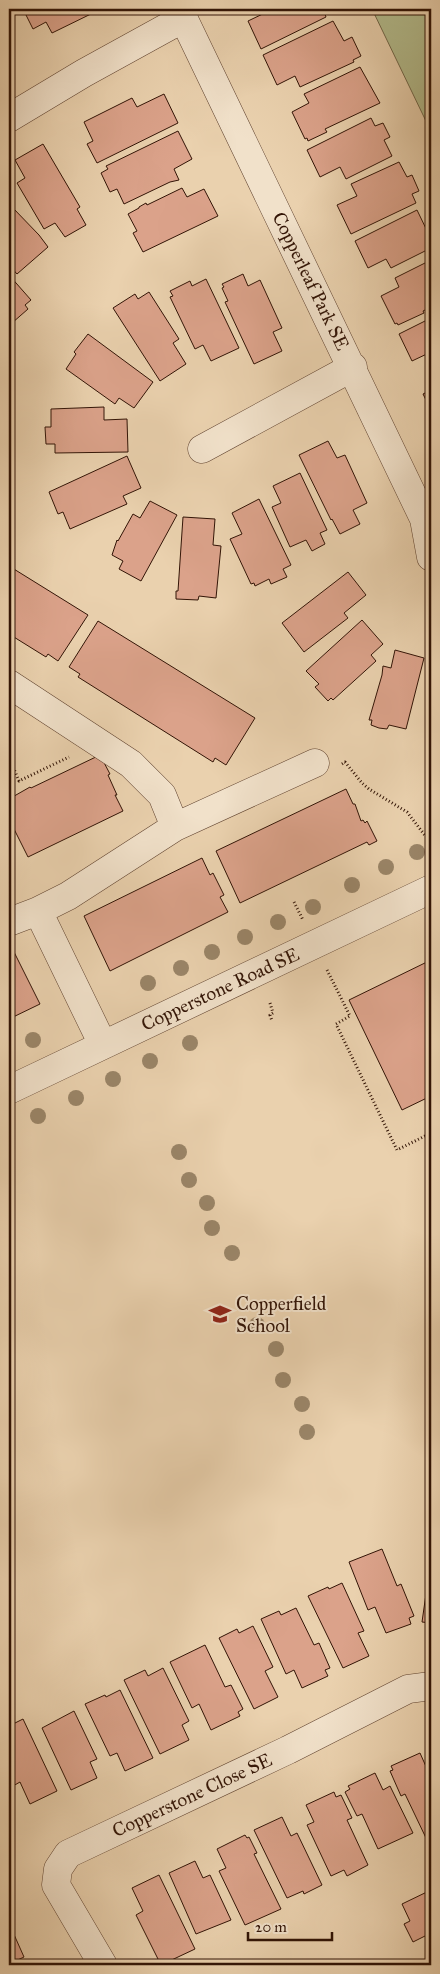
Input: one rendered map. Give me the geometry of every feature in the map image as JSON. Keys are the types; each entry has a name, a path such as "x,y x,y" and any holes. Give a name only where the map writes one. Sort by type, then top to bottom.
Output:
{"street":[{"path":"9,118 181,14"},
{"name":"Copperleaf Park SE","path":"181,14 424,519 431,557"},
{"path":"202,449 352,367"},
{"path":"9,684 131,764 162,795 176,827"},
{"path":"9,922 38,911 68,896 176,827 315,763"},
{"name":"Copperstone Road SE","path":"9,1090 431,889"},
{"path":"38,911 103,1045"},
{"name":"Copperstone Close SE","path":"104,1965 56,1885 58,1869 68,1854 288,1750 408,1690 431,1686"}],"path":[{"path":"427,9 431,18"},
{"path":"9,771 14,769 20,782 70,757"},
{"path":"345,762 368,789 407,812 427,838"},
{"path":"294,902 304,922"},
{"path":"330,974 350,1016 336,1024 397,1150 431,1133"},
{"path":"270,1003 273,1013 270,1015 272,1020"}],"green space":[{"path":"372,9 431,9 431,132 424,117"}],"building":[{"path":"23,9 95,9 97,11 52,33 46,22 33,29"},
{"path":"268,9 323,9 326,17 261,49 248,21 269,11"},
{"path":"333,21 344,41 352,37 361,56 353,60 354,62 300,87 295,76 277,85 263,55"},
{"path":"360,67 380,103 325,129 327,132 308,141 307,138 305,139 292,112 309,103 304,94"},
{"path":"164,94 178,123 97,163 87,144 93,141 84,122 132,98 137,107"},
{"path":"371,118 375,126 383,123 390,137 384,140 392,156 346,179 340,167 320,177 307,150"},
{"path":"178,131 192,159 174,169 179,180 170,182 124,204 117,189 110,192 101,173 108,169 106,166"},
{"path":"43,144 80,207 77,209 86,225 65,237 55,223 44,229 17,183 25,178 15,160"},
{"path":"399,162 407,177 412,175 419,191 412,194 416,203 351,234 337,205 357,196 351,184"},
{"path":"182,188 187,197 204,189 218,216 143,252 133,233 137,231 128,214 146,203 147,205"},
{"path":"13,208 48,247 17,274 9,265 9,211"},
{"path":"417,210 431,239 431,248 391,268 386,259 368,268 355,241"},
{"path":"431,260 431,307 423,311 424,313 398,325 397,323 395,324 381,296 399,287 395,278"},
{"path":"243,274 248,286 260,280 282,328 273,332 282,351 254,364 225,302 228,301 222,288 224,287 222,284"},
{"path":"9,275 31,300 25,305 28,309 12,323 9,320"},
{"path":"206,279 239,348 211,361 203,345 195,349 170,297 173,296 170,291 190,281 192,286"},
{"path":"149,292 179,339 173,343 186,364 160,381 113,308 135,294 138,299"},
{"path":"431,318 431,352 412,361 399,334"},
{"path":"88,334 153,382 134,408 119,398 115,404 66,369 76,354 74,352"},
{"path":"431,390 431,410 423,394"},
{"path":"104,407 104,420 127,419 128,452 55,453 55,444 46,444 45,427 51,427 51,409"},
{"path":"328,441 337,458 345,455 367,503 353,510 360,524 340,534 331,520 299,455"},
{"path":"127,456 141,488 123,496 127,504 70,529 63,512 58,514 49,492"},
{"path":"300,473 327,530 320,533 325,544 312,551 306,540 290,547 272,507 281,503 273,486"},
{"path":"259,499 291,565 283,569 287,577 271,584 269,579 255,586 254,583 251,584 230,539 242,534 232,513"},
{"path":"150,501 177,515 141,581 119,569 123,561 112,555 117,540 133,514 140,518"},
{"path":"183,517 215,519 213,545 221,546 216,598 199,596 198,600 176,599"},
{"path":"9,566 88,615 58,661 48,654 46,657 9,634"},
{"path":"348,572 366,595 344,613 348,618 304,652 282,623"},
{"path":"362,620 383,644 371,655 376,661 333,700 331,698 328,701 315,687 319,684 306,671"},
{"path":"98,621 255,718 226,765 215,758 213,762 78,677 80,674 69,667"},
{"path":"395,650 424,658 406,729 389,725 387,729 379,728 371,725 372,720 369,720 383,666 391,668"},
{"path":"100,755 110,774 108,775 117,795 115,795 123,811 28,857 11,823 9,824 9,799 30,787"},
{"path":"346,789 353,804 355,804 361,821 363,820 365,823 367,821 377,841 369,845 367,842 240,903 216,851"},
{"path":"202,858 210,875 213,873 224,895 220,897 228,912 110,971 84,916"},
{"path":"13,950 40,1004 9,1019 9,952"},
{"path":"431,960 431,1096 402,1110 349,1000"},
{"path":"382,1549 397,1586 401,1584 414,1616 409,1618 411,1624 386,1633 375,1607 368,1610 349,1562"},
{"path":"431,1559 431,1623 422,1622"},
{"path":"342,1583 364,1631 358,1633 369,1656 343,1668 308,1596"},
{"path":"296,1608 314,1645 319,1643 330,1668 325,1670 328,1676 302,1688 294,1670 286,1674 261,1619 279,1611 281,1615"},
{"path":"253,1626 273,1667 265,1671 278,1697 254,1709 219,1638 237,1629 239,1633"},
{"path":"205,1645 225,1687 231,1685 243,1709 238,1712 240,1716 211,1730 199,1704 192,1708 170,1662"},
{"path":"163,1668 189,1721 182,1725 189,1740 160,1754 124,1680 145,1670 148,1676"},
{"path":"120,1690 153,1758 125,1771 117,1753 110,1756 85,1704"},
{"path":"74,1711 97,1759 90,1762 97,1778 71,1790 42,1728"},
{"path":"23,1719 57,1791 30,1804 20,1782 13,1786 9,1777 9,1726"},
{"path":"420,1753 428,1771 431,1770 431,1836 426,1838 405,1794 401,1796 390,1771 393,1770 391,1766"},
{"path":"375,1773 383,1790 390,1786 413,1833 378,1849 362,1814 357,1816 345,1792 350,1789 348,1786"},
{"path":"334,1792 336,1797 341,1795 352,1818 347,1820 368,1865 347,1876 344,1870 331,1876 307,1825 314,1822 306,1805"},
{"path":"282,1817 291,1836 297,1833 322,1885 304,1894 303,1891 287,1898 254,1830"},
{"path":"245,1835 247,1838 249,1837 257,1853 254,1854 281,1909 245,1925 219,1871 226,1868 217,1849"},
{"path":"195,1861 203,1878 210,1875 231,1920 196,1934 169,1873"},
{"path":"159,1875 195,1949 161,1965 136,1915 143,1911 132,1888"},
{"path":"431,1890 431,1933 413,1942 404,1924 410,1921 402,1904"},
{"path":"12,1930 24,1957 9,1964 9,1932"}],"place":[{"name":"Copperfield School","path":"220,1314"}]}
